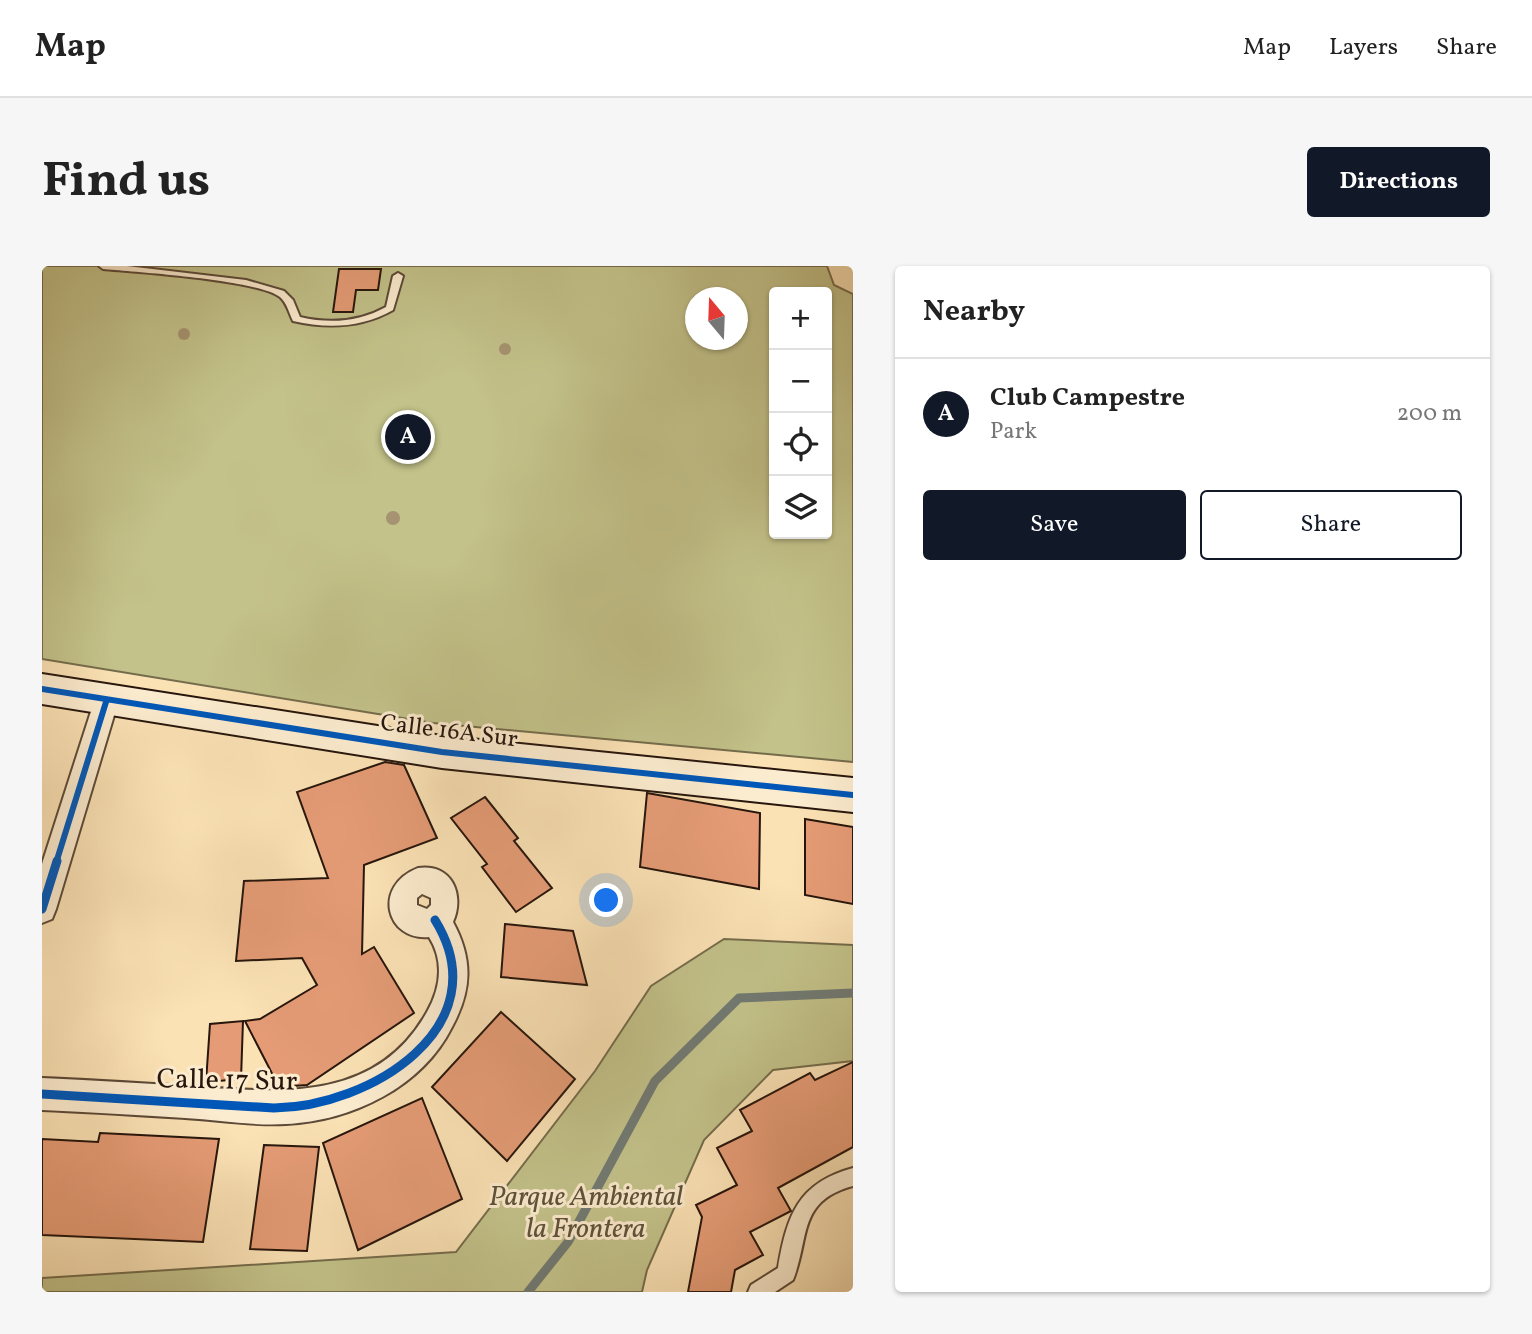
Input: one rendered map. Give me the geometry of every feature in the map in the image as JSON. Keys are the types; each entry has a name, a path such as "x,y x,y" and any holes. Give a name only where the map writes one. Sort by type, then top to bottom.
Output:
{"street":[{"name":"Calle 16A Sur","path":"42,689 106,702 442,752 853,795"},
{"path":"42,909 51,850 106,702"},
{"name":"Calle 17 Sur","path":"42,1094 287,1108 330,1101 363,1089 394,1072 418,1052 438,1027 457,967 452,945 435,920"}],"lane":[{"path":"103,266 243,282 281,293 288,300 296,318 337,324 381,314 390,308 398,276"},
{"path":"758,1292 786,1273 799,1216 815,1193 838,1180 853,1177"}],"green space":[{"path":"42,266 827,266 834,285 853,294 853,762 433,723 42,659"},
{"name":"Parque Ambiental la Frontera","path":"724,939 853,945 853,1061 773,1070 704,1140 647,1270 642,1292 42,1292 42,1278 456,1252 595,1071 651,986"}],"building":[{"path":"339,269 381,269 378,290 356,290 353,312 333,312"},
{"path":"385,762 404,765 437,838 364,865 362,954 374,947 414,1013 307,1085 279,1087 245,1021 260,1019 317,985 302,958 236,961 244,881 328,878 297,792"},
{"path":"647,793 760,813 759,889 640,867"},
{"path":"485,797 518,838 514,841 552,888 516,912 482,867 487,864 451,818"},
{"path":"805,819 853,827 853,904 805,895"},
{"path":"505,924 573,931 587,985 501,977"},
{"path":"501,1012 575,1079 507,1161 432,1087"},
{"path":"243,1021 241,1079 206,1082 210,1024"},
{"path":"853,1062 853,1147 778,1188 791,1211 750,1232 763,1255 735,1270 731,1292 688,1292 702,1217 696,1205 737,1185 717,1148 752,1131 740,1110 810,1073 815,1080"},
{"path":"422,1098 462,1199 358,1250 323,1143"},
{"path":"100,1133 219,1139 203,1242 42,1235 42,1139 98,1142"},
{"path":"264,1145 319,1147 307,1251 250,1249"}],"waterway":[{"path":"528,1292 568,1242 655,1081 739,998 853,993"}],"cycle path":[{"path":"42,689 442,752 853,795"},
{"path":"42,909 106,702"},
{"path":"42,1094 287,1108 334,1100 357,1092 378,1082 417,1053 432,1035 443,1014 452,988 454,966 449,944 435,920"}],"place":[{"name":"Club Campestre","path":"408,437"}]}
